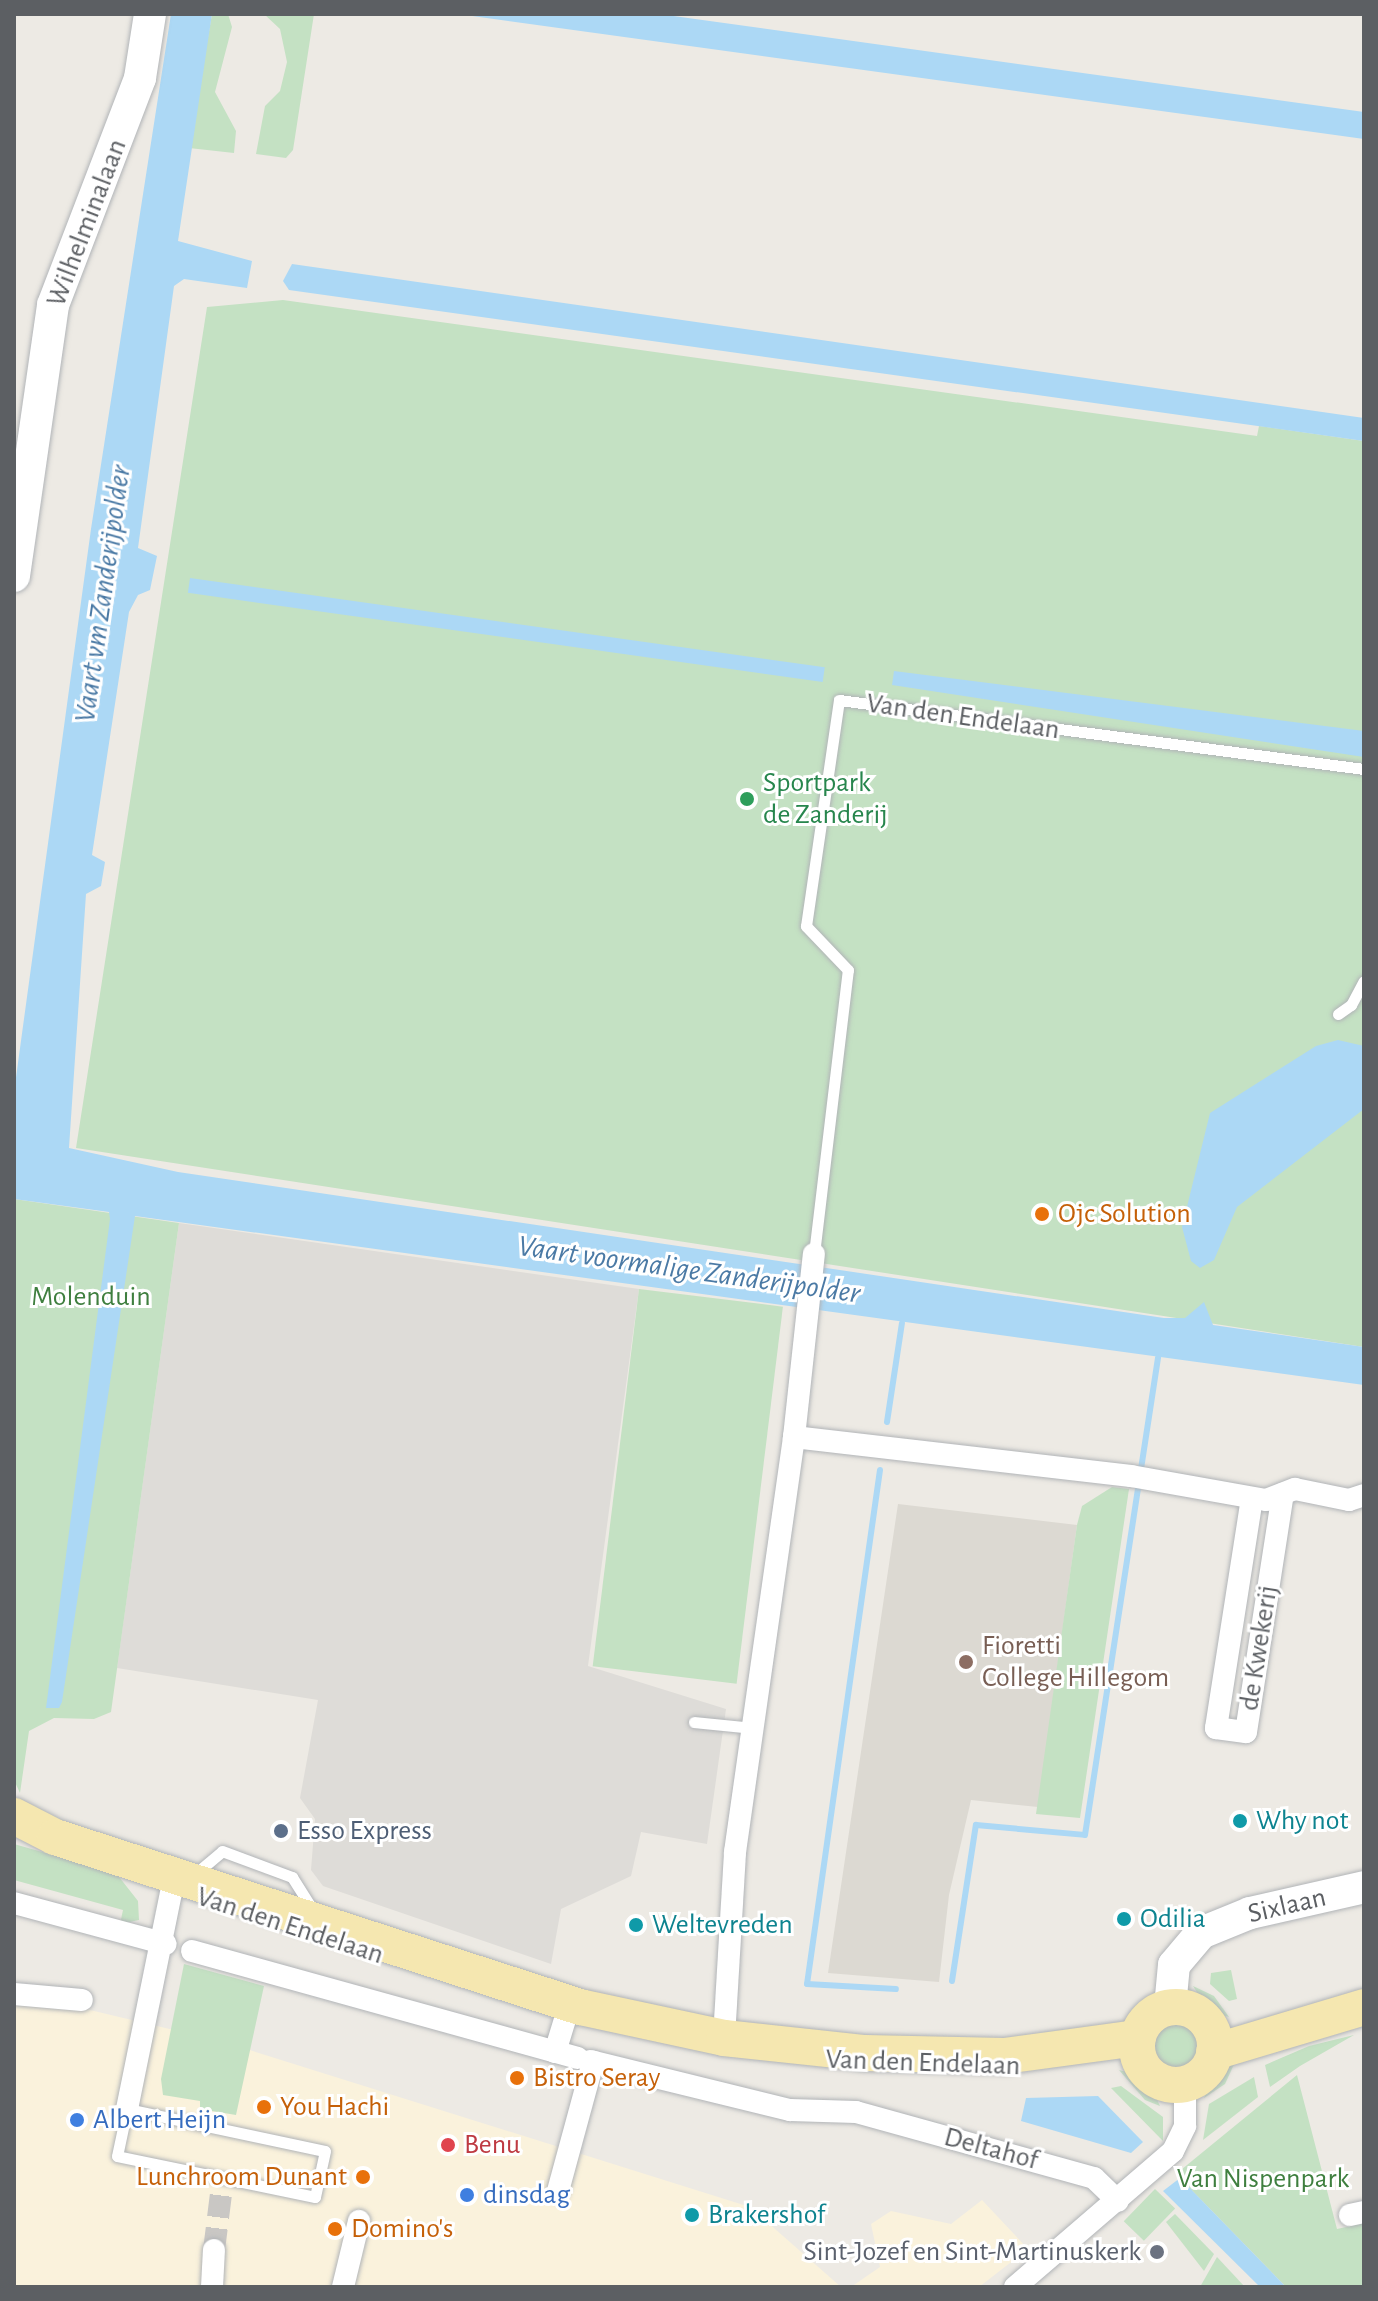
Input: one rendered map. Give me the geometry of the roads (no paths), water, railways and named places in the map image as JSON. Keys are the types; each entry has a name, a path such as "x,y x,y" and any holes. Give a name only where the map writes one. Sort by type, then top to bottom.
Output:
{"main road":[{"name":"Wilhelminalaan","path":"14,576 53,305 140,78 150,14"},
{"name":"Van den Endelaan","path":"14,1816 55,1837 179,1883 566,2016 679,2042 842,2063 1009,2067 1138,2048"},
{"name":"Van den Endelaan","path":"14,1837 319,1923 580,2007 724,2038 865,2053 1004,2056 1138,2048"},
{"name":"Sixlaan","path":"1170,2007 1174,1965 1201,1933 1250,1913 1364,1887"},
{"path":"1212,2039 1364,2006"},
{"path":"1170,2007 1193,2011 1212,2039 1204,2072 1185,2083 1160,2081 1138,2048 1151,2015 1170,2007"}],"street":[{"name":"Van den Endelaan","path":"724,2038 735,1852 794,1437 814,1254"},
{"path":"794,1437 1073,1472 1131,1476 1266,1500 1295,1489 1349,1500 1364,1495"},
{"name":"de Kwekerij","path":"1252,1498 1216,1728 1246,1732 1283,1494"},
{"path":"127,2109 162,1943 179,1883"},
{"path":"14,1903 162,1943"},
{"name":"Van den Endelaan","path":"192,1951 555,2052 790,2110 856,2112"},
{"path":"14,1994 82,2000"},
{"path":"555,2052 566,2016"},
{"path":"558,2191 587,2060"},
{"path":"1015,2287 1118,2201 1182,2136 1185,2083"},
{"name":"Deltahof","path":"856,2112 1094,2178 1118,2201"},
{"path":"343,2287 359,2221"},
{"path":"212,2287 214,2250"}],"lane":[{"name":"Van den Endelaan","path":"814,1254 848,970 806,926 839,700 1364,769"},
{"path":"1338,1014 1351,1005 1364,981"},
{"path":"694,1722 753,1728"},
{"path":"127,2109 325,2151 315,2197 117,2156 127,2109"}],"water":[{"path":"171,14 212,14 178,241 252,261 247,288 184,279 174,286 138,548 157,556 150,590 138,595 129,612 92,855 105,862 101,886 86,894 69,1148 178,1172 1164,1318 1185,1318 1204,1302 1213,1325 1364,1347 1364,1385 135,1216 62,1702 59,1708 46,1708 110,1219 109,1212 14,1199 14,1092 91,529"},
{"path":"458,14 659,14 1364,112 1364,139"},
{"path":"292,264 1364,418 1364,441 289,290 283,281"},
{"path":"190,578 825,667 823,682 188,593"},
{"path":"894,671 1364,731 1364,757 892,685"},
{"path":"1338,1040 1364,1046 1364,1109 1237,1207 1214,1260 1200,1268 1191,1261 1182,1227 1210,1113 1316,1046"},
{"path":"1098,2096 1143,2142 1131,2153 1021,2121 1026,2098"},
{"path":"1180,2178 1286,2287 1260,2287 1163,2191"}],"waterway":[{"path":"887,1422 902,1323"},
{"path":"952,1981 976,1825 1085,1835 1158,1358"},
{"path":"880,1470 807,1984 896,1989"}],"tunnel":[{"path":"214,2250 223,2178"}],"place":[{"name":"Sportpark de Zanderij","path":"747,799"},
{"name":"Ojc Solution","path":"1042,1214"},
{"name":"Fioretti College Hillegom","path":"966,1662"},
{"name":"Why not","path":"1240,1821"},
{"name":"Esso Express","path":"281,1831"},
{"name":"Odilia","path":"1124,1919"},
{"name":"Weltevreden","path":"636,1925"},
{"name":"Bistro Seray","path":"517,2078"},
{"name":"You Hachi","path":"264,2107"},
{"name":"Albert Heijn","path":"77,2120"},
{"name":"Benu","path":"448,2145"},
{"name":"Lunchroom Dunant","path":"363,2177"},
{"name":"dinsdag","path":"467,2195"},
{"name":"Brakershof","path":"692,2215"},
{"name":"Domino's","path":"335,2229"},
{"name":"Sint-Jozef en Sint-Martinuskerk","path":"1157,2252"}],"water label":[{"name":"Vaart vm Zanderijpolder","path":"103,594"},
{"name":"Vaart voormalige Zanderijpolder","path":"689,1270"}],"park label":[{"name":"Molenduin","path":"91,1297"},
{"name":"Van Nispenpark","path":"1263,2179"}]}
